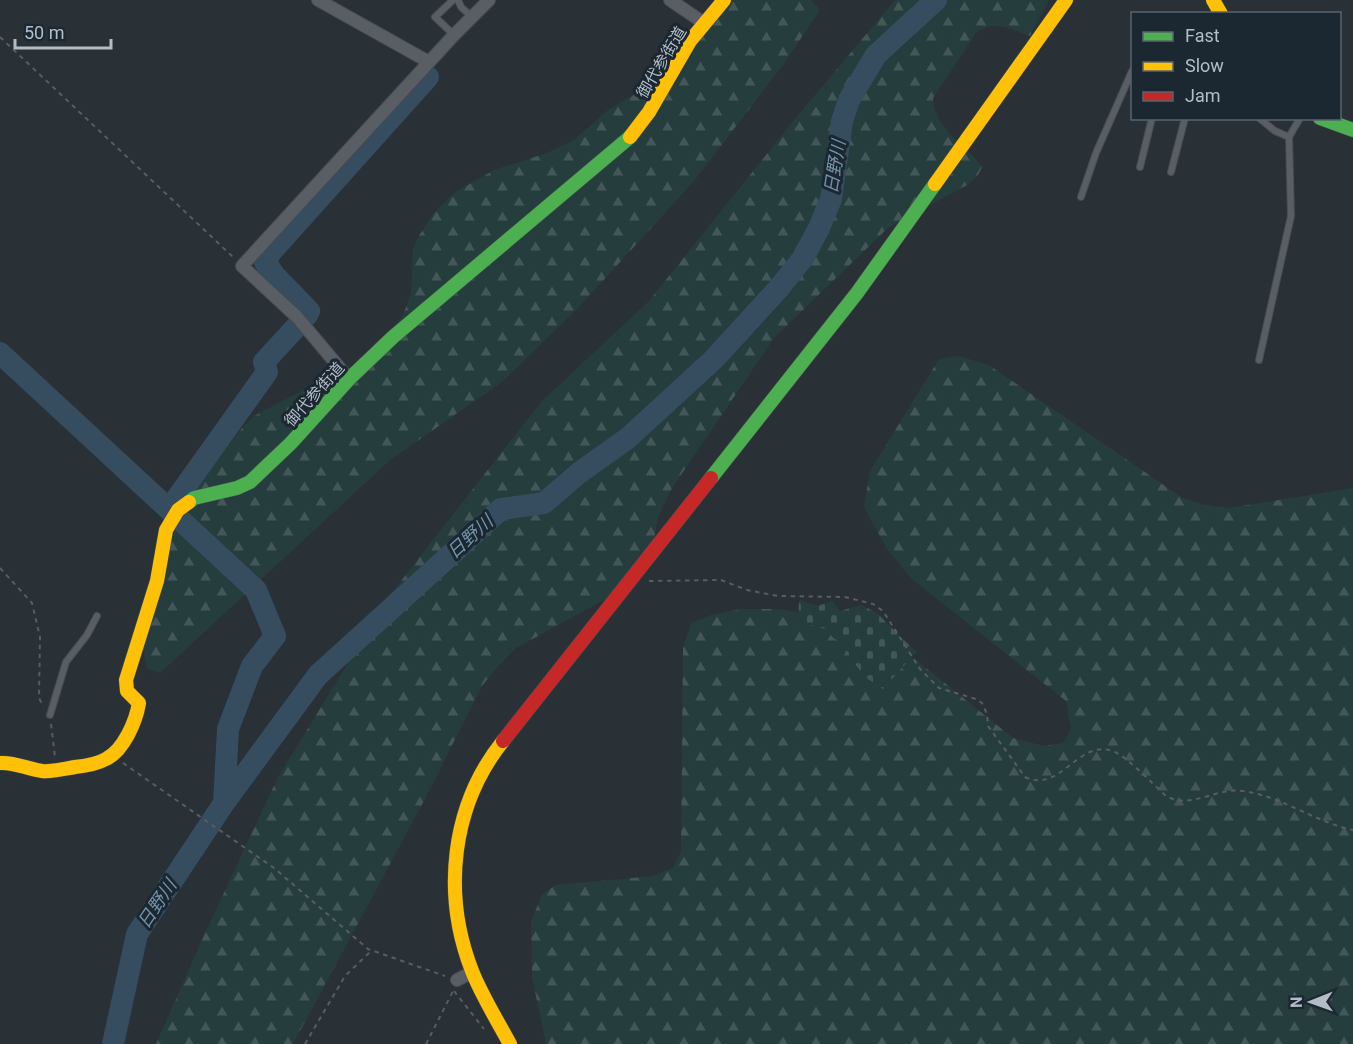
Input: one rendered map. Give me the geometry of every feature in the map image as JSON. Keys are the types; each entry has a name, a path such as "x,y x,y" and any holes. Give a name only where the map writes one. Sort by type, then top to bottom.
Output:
{"street":[{"path":"318,0 429,62"},
{"path":"349,379 297,317 242,266 454,35 489,0"},
{"path":"670,0 704,23"},
{"name":"御代参街道","path":"0,763 7,762 42,771 59,771 109,758 139,712 139,704 127,693 125,685 144,627 162,558 166,530 175,514 194,498 237,488 250,482 291,443 349,379 393,337 632,136 704,23 724,0"},
{"path":"510,1044 472,972 455,902 456,855 464,816 471,795 491,756 857,293 1066,0"},
{"path":"1326,120 1353,130"},
{"path":"457,980 472,972"}],"lane":[{"path":"453,0 435,16 454,35"},
{"path":"458,0 465,12 472,17"},
{"path":"1081,197 1096,153 1131,73"},
{"path":"1140,167 1152,120"},
{"path":"1171,172 1184,120"},
{"path":"1261,120 1275,131 1289,137"},
{"path":"1259,360 1291,216 1289,137 1299,120"},
{"path":"50,715 66,662 87,635 97,616"}],"path":[{"path":"0,38 242,266"},
{"path":"0,568 32,603 40,637 39,698 50,715 52,745 59,771"},
{"path":"628,582 721,580 747,590 778,596 845,597 873,604 883,611 920,669 939,688 976,699 981,703 987,714 988,726 1025,777 1033,780 1052,779 1087,752 1095,749 1106,750 1118,754 1166,796 1175,801 1188,802 1232,790 1245,791 1353,830"},
{"path":"138,773 274,868 371,951 457,980"},
{"path":"305,1044 345,976 371,951"},
{"path":"426,1044 453,989 487,1032"}],"green space":[{"path":"732,0 811,0 820,10 783,65 694,181 579,307 502,382 390,460 160,673 147,669 142,644 180,505 243,427 254,416 273,406 354,369 395,328 411,294 413,249 418,237 434,213 454,193 494,170 547,153 574,140 608,110 683,66 712,19"},
{"path":"895,0 1049,0 1030,36 996,26 976,33 933,98 939,119 982,167 977,177 967,185 889,227 774,338 672,488 658,517 654,540 615,594 516,648 482,686 425,799 293,1044 156,1044 278,777 390,595 541,402 649,301 794,120"},
{"path":"958,356 989,365 1181,497 1204,505 1229,508 1353,488 1353,1044 546,1044 532,977 531,922 542,894 556,885 653,876 673,868 681,851 683,648 691,623 711,615 741,609 780,609 868,627 910,655 1013,738 1044,746 1063,743 1071,729 1066,701 912,579 887,549 864,507 870,471 939,359"},
{"path":"799,600 818,606 832,601 840,611 861,605 877,613 916,652 883,689 865,677 825,629 798,621"}],"waterway":[{"name":"日野川","path":"113,1044 137,934 224,803 318,675 501,509 544,503 579,473 628,438 714,359 779,288 803,258 831,199 842,121 849,100 876,55 936,0"},
{"path":"307,315 309,311 275,276 265,262 271,252 428,77"},
{"path":"170,508 267,372 264,362 299,324"},
{"path":"0,353 256,590 275,636 252,666 228,729 224,803"}],"traffic: fast":[{"path":"1326,120 1353,130"},
{"path":"189,502 194,498 237,488 250,482 291,443 349,379 393,337 630,137"},
{"path":"711,478 857,293 935,184"}],"traffic: slow":[{"path":"630,137 649,112 690,41 724,0"},
{"path":"935,184 1066,0"},
{"path":"1213,0 1220,12"},
{"path":"0,763 46,771 83,766 106,759 124,742 139,703 127,691 126,680 157,581 166,530 178,510 189,502"},
{"path":"503,741 486,766 472,794 462,822 455,882 457,912 472,971 510,1044"}],"traffic: jam":[{"path":"503,741 711,478"}]}
